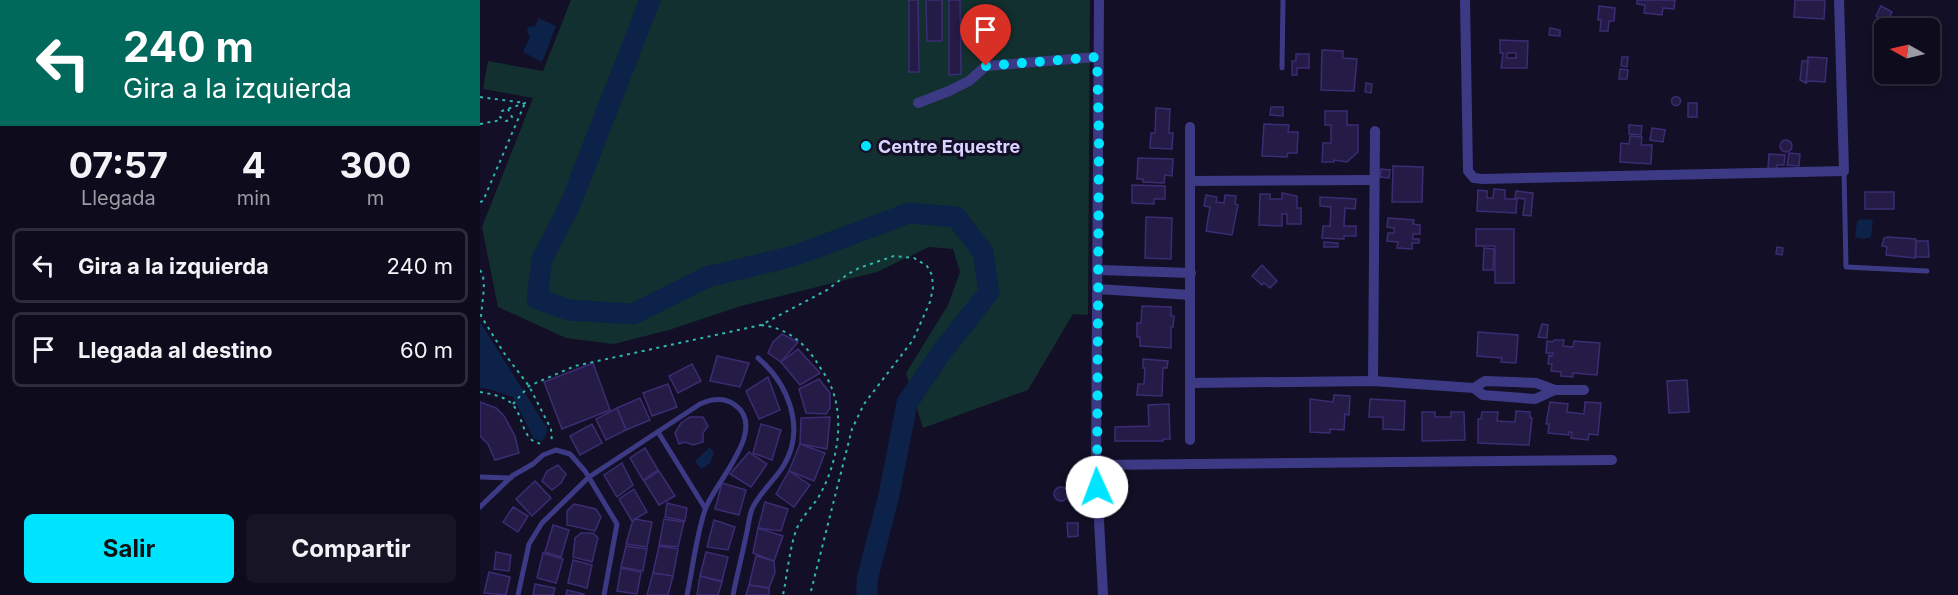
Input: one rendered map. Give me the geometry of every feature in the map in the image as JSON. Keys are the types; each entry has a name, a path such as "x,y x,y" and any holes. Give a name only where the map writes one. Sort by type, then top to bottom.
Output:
{"street":[{"path":"1099,0 1096,465 1103,595"},
{"path":"1466,0 1468,171 1474,178 1483,179 1844,171 1839,0"},
{"path":"918,103 969,81 986,66 1097,57"},
{"path":"1190,127 1190,440"},
{"path":"1373,381 1375,131"},
{"path":"1190,181 1373,180"},
{"path":"1098,270 1191,273"},
{"path":"1098,289 1190,295"},
{"path":"1190,382 1373,381 1474,388 1483,395 1535,399 1554,390 1584,390"},
{"path":"1096,465 1612,460"}],"lane":[{"path":"1282,0 1282,68"},
{"path":"1844,171 1846,267 1928,271"},
{"path":"733,595 752,509 785,464 792,446 794,432 793,414 786,392 774,373 758,358"},
{"path":"518,595 529,544 542,523 589,477 709,400 729,401 743,413 747,430 743,442 705,508 687,595"},
{"path":"658,432 705,508"},
{"path":"480,507 511,478 543,455 556,450 570,454 589,477 617,524 604,595"},
{"path":"480,477 511,478"}],"path":[{"path":"480,97 525,103"},
{"path":"502,119 502,111 525,103"},
{"path":"480,201 483,201 525,103"},
{"path":"480,124 502,119 506,121 512,117 512,112 508,109"},
{"path":"513,404 529,386 575,366 761,325 827,290 848,274 894,256 914,258 927,266 932,275 933,288 930,302 913,340 864,404 852,429 810,595"},
{"path":"480,270 484,288 481,316 504,354 529,386 551,429 551,442 544,444 531,440 513,404 502,398 480,392"},
{"path":"761,325 775,327 798,338 815,359 830,385 837,409 838,438 832,466 818,498 796,529 783,595"}],"green space":[{"path":"571,0 1090,0 1088,315 1073,314 1028,390 923,428 906,373 948,305 960,272 953,249 929,247 877,272 741,306 669,330 614,344 566,338 498,307 482,227 533,98 483,89 488,61 543,71"}],"water":[{"path":"539,18 556,26 542,62 523,52 530,37 527,32 528,27 535,26"},
{"path":"1860,219 1873,220 1871,237 1864,239 1855,237 1857,222"},
{"path":"480,322 547,428 546,436 542,441 534,439 513,397 480,388"},
{"path":"710,447 714,453 710,463 701,469 695,461"}],"building":[{"path":"909,0 918,0 919,72 909,72"},
{"path":"926,0 942,0 942,41 927,41"},
{"path":"949,0 960,0 961,74 949,75"},
{"path":"1637,0 1675,0 1674,9 1663,8 1662,15 1644,13 1645,5 1637,4"},
{"path":"1795,0 1825,0 1824,19 1794,17"},
{"path":"1599,6 1615,8 1614,21 1609,21 1608,31 1600,31"},
{"path":"1881,6 1892,12 1889,18 1876,16"},
{"path":"1550,28 1560,30 1560,36 1549,35"},
{"path":"1500,40 1528,41 1527,68 1501,68 1503,53 1500,53","holes":["1507,53 1516,53 1516,58 1507,58"]},
{"path":"1322,50 1343,51 1343,58 1357,59 1354,91 1321,90"},
{"path":"1296,54 1309,54 1309,68 1297,68 1297,75 1292,75 1292,61 1296,61"},
{"path":"1622,57 1628,57 1627,67 1621,66"},
{"path":"1808,57 1827,58 1825,82 1809,81 1806,83"},
{"path":"1802,61 1808,61 1806,83 1800,80"},
{"path":"1620,69 1628,70 1627,79 1619,79"},
{"path":"1366,83 1372,84 1371,93 1365,92"},
{"path":"1676,96 1681,101 1676,106 1671,101"},
{"path":"1688,103 1697,103 1697,117 1688,117"},
{"path":"1271,107 1283,107 1283,116 1270,115"},
{"path":"1156,108 1170,109 1169,133 1173,133 1172,149 1150,148 1151,133 1155,133"},
{"path":"1325,111 1347,111 1347,125 1358,125 1358,152 1347,162 1334,160 1334,162 1322,162 1323,143 1331,143 1331,125 1325,125"},
{"path":"1264,124 1289,125 1288,132 1298,132 1297,153 1288,153 1287,157 1262,156"},
{"path":"1629,125 1642,126 1641,135 1629,134"},
{"path":"1652,128 1665,130 1663,142 1650,140"},
{"path":"1630,136 1642,137 1641,145 1652,145 1651,164 1620,162 1621,143 1629,144"},
{"path":"1788,140 1792,146 1788,152 1784,152 1780,144"},
{"path":"1789,153 1800,154 1799,166 1787,165"},
{"path":"1769,154 1785,155 1784,165 1777,165 1777,169 1768,169"},
{"path":"1138,158 1173,159 1172,176 1165,175 1164,183 1143,182 1143,179 1137,179"},
{"path":"1393,166 1423,167 1422,202 1392,202"},
{"path":"1381,169 1390,170 1389,178 1380,177"},
{"path":"1132,185 1165,186 1165,199 1154,199 1154,204 1132,203"},
{"path":"1494,189 1505,190 1505,199 1517,199 1516,213 1477,211 1478,190 1487,191 1487,198 1493,198"},
{"path":"1516,191 1533,193 1531,216 1523,215 1525,199 1515,198"},
{"path":"1865,192 1894,192 1894,209 1865,209"},
{"path":"1282,193 1297,196 1297,208 1301,208 1301,224 1287,224 1287,214 1282,214 1282,226 1259,225 1260,194 1270,194 1270,199 1282,199"},
{"path":"1206,195 1217,197 1216,202 1224,203 1225,195 1236,196 1235,204 1238,205 1232,235 1206,231 1210,207 1204,206"},
{"path":"1320,197 1356,199 1355,209 1345,208 1344,226 1356,226 1356,236 1344,236 1344,239 1322,238 1323,226 1330,226 1331,207 1320,206"},
{"path":"1146,217 1172,218 1171,259 1145,258"},
{"path":"1388,218 1414,220 1413,224 1420,225 1420,234 1413,234 1413,239 1419,239 1419,243 1412,243 1412,249 1397,248 1398,242 1387,241 1388,233 1394,233 1394,228 1387,227"},
{"path":"1476,229 1514,229 1514,283 1495,283 1495,246 1476,246"},
{"path":"1884,238 1916,239 1915,258 1886,255 1887,247 1882,246"},
{"path":"1916,241 1928,241 1929,257 1916,257"},
{"path":"1324,242 1338,243 1338,247 1324,247"},
{"path":"1777,247 1783,248 1782,255 1776,254"},
{"path":"1484,248 1494,249 1493,270 1483,270"},
{"path":"1262,265 1277,281 1270,288 1264,283 1262,285 1252,276"},
{"path":"1142,306 1171,307 1171,316 1174,316 1173,327 1171,327 1171,348 1140,346 1140,337 1137,337 1137,323 1141,323"},
{"path":"1542,324 1548,325 1547,338 1538,337"},
{"path":"1478,332 1518,335 1516,363 1501,362 1502,358 1477,356"},
{"path":"782,334 798,342 781,362 768,353 773,342"},
{"path":"1564,340 1563,346 1573,347 1574,341 1600,343 1597,375 1573,373 1573,377 1561,376 1561,372 1551,371 1552,364 1548,364 1549,355 1552,356 1553,353 1546,353 1547,341 1553,342"},
{"path":"798,349 820,373 800,385 781,362"},
{"path":"717,356 749,363 740,387 710,381"},
{"path":"1143,359 1168,361 1167,368 1163,368 1162,396 1137,395 1138,384 1144,384"},
{"path":"593,363 610,410 562,429 544,382"},
{"path":"692,364 701,381 678,393 669,376"},
{"path":"768,377 780,410 759,419 746,391"},
{"path":"819,379 830,393 830,408 826,414 806,413 799,389"},
{"path":"1687,380 1689,412 1669,413 1667,381"},
{"path":"668,384 677,407 652,416 643,393"},
{"path":"1334,395 1350,396 1349,415 1345,414 1344,430 1330,429 1330,433 1310,432 1310,399 1333,402"},
{"path":"640,398 650,420 626,430 617,408"},
{"path":"1370,399 1405,401 1404,430 1383,429 1383,417 1369,417"},
{"path":"480,402 496,408 504,416 515,436 519,453 495,460 488,444 480,436"},
{"path":"1550,402 1568,404 1567,412 1584,414 1585,402 1601,403 1598,435 1589,434 1588,440 1571,438 1572,432 1569,432 1569,435 1548,433 1549,424 1546,424"},
{"path":"1169,404 1170,439 1115,441 1115,427 1149,426 1148,405"},
{"path":"617,408 626,430 606,440 596,419"},
{"path":"1516,411 1530,412 1532,418 1529,445 1478,443 1478,419 1481,419 1482,412 1498,412 1497,421 1515,422"},
{"path":"1422,412 1435,412 1435,417 1451,417 1451,412 1464,412 1465,440 1422,441"},
{"path":"690,417 703,417 708,426 703,433 703,442 693,445 685,442 679,444 675,433 681,423"},
{"path":"830,417 827,449 800,444 801,418"},
{"path":"592,424 602,443 580,455 570,436"},
{"path":"761,424 781,430 772,460 753,453"},
{"path":"800,444 825,453 814,481 789,471"},
{"path":"645,448 658,470 643,480 630,458"},
{"path":"749,452 767,464 751,487 730,474"},
{"path":"622,463 633,485 617,497 604,475"},
{"path":"558,465 566,474 561,483 552,490 542,481 547,471"},
{"path":"659,471 675,496 659,505 644,481"},
{"path":"789,471 810,485 794,507 776,494"},
{"path":"535,481 551,498 532,516 516,499"},
{"path":"722,483 746,490 739,515 715,509"},
{"path":"1061,487 1066,489 1068,494 1066,499 1061,501 1056,499 1054,494 1056,489"},
{"path":"634,489 647,512 632,521 619,499"},
{"path":"765,502 788,509 781,531 758,528"},
{"path":"667,503 687,508 685,521 665,517"},
{"path":"574,504 596,509 601,517 595,531 567,525 567,511"},
{"path":"513,507 528,516 518,532 503,522"},
{"path":"635,519 652,522 647,547 626,544"},
{"path":"664,519 684,522 678,547 659,545"},
{"path":"714,520 735,527 728,550 707,547"},
{"path":"1067,523 1078,523 1078,536 1068,537"},
{"path":"553,525 569,530 561,557 545,552"},
{"path":"758,528 783,536 774,561 753,553"},
{"path":"581,533 593,533 598,538 592,562 573,557 575,538"},
{"path":"626,546 647,549 643,571 621,567"},
{"path":"659,546 678,549 673,576 653,573"},
{"path":"496,552 511,555 509,571 494,569"},
{"path":"706,552 728,557 722,581 700,576"},
{"path":"543,553 563,559 556,583 537,578"},
{"path":"756,556 774,561 775,573 769,588 749,585"},
{"path":"573,560 592,565 587,588 568,583"},
{"path":"621,568 641,572 637,594 617,591"},
{"path":"489,572 510,577 506,595 484,593"},
{"path":"653,573 673,576 668,595 647,595"},
{"path":"700,576 722,582 718,595 697,595"},
{"path":"535,584 555,588 553,595 533,595"},
{"path":"749,585 769,588 769,595 746,595"},
{"path":"567,590 584,594 584,595 566,595"}],"waterway":[{"path":"650,0 570,205 542,259 537,299 569,310 633,314 707,277 794,256 909,213 956,217 983,252 989,292 941,353 907,403 889,495 867,580 867,595"}],"place":[{"name":"Centre Equestre","path":"866,146"}],"route":[{"path":"986,66 1097,57 1099,138 1097,487"}]}
